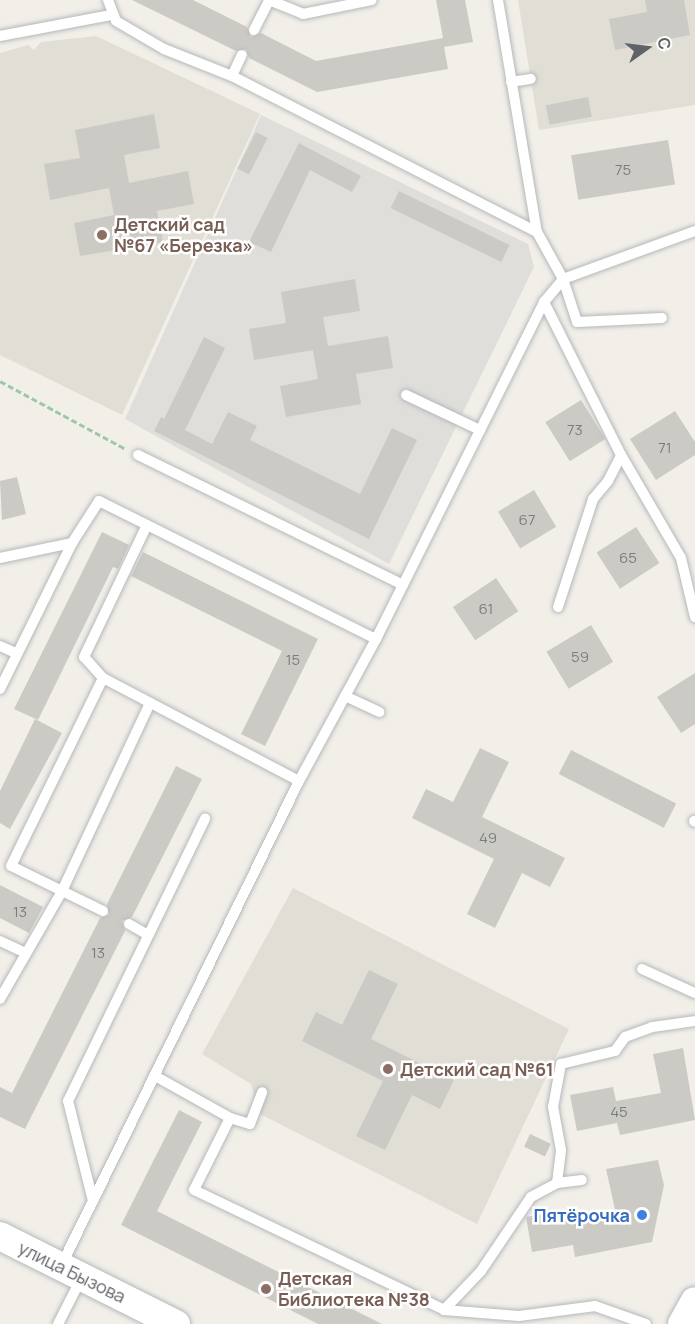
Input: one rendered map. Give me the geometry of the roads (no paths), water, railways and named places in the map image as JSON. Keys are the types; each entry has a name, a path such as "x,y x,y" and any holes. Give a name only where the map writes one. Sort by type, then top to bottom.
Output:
{"street":[{"name":"улица Бызова","path":"0,1236 176,1324"},
{"path":"682,1324 695,1301"}],"lane":[{"path":"108,0 111,15 116,21 164,49 232,76 537,232"},
{"path":"254,30 269,0 303,14 372,0"},
{"path":"498,0 537,232 563,279 577,322 662,318"},
{"path":"0,36 111,15"},
{"path":"232,76 242,55"},
{"path":"511,82 531,79"},
{"path":"58,1324 93,1201 299,782 376,639 544,302 563,279 695,231"},
{"path":"544,302 621,455 681,558 695,616"},
{"path":"406,395 480,430"},
{"path":"138,455 403,585"},
{"path":"558,607 593,499 608,482 621,455"},
{"path":"0,689 72,543 99,501 376,639"},
{"path":"147,525 84,657 103,678 299,782"},
{"path":"0,558 72,543"},
{"path":"0,646 16,653"},
{"path":"11,867 103,678"},
{"path":"345,696 380,712"},
{"path":"0,999 61,893 150,704"},
{"path":"93,1201 68,1101 205,819"},
{"path":"0,861 61,893 103,911"},
{"path":"129,924 148,935"},
{"path":"0,941 26,953"},
{"path":"642,969 695,993"},
{"path":"557,1183 561,1150 553,1107 561,1064 615,1051 626,1037 652,1027 695,1021"},
{"path":"155,1076 230,1118 250,1124 262,1092"},
{"path":"230,1118 194,1190 444,1310 519,1316 595,1306 646,1324"},
{"path":"444,1310 481,1271 531,1197 557,1183 582,1180"}],"place":[{"name":"Детский сад №67 «Березка»","path":"102,235"},
{"name":"Детский сад №61","path":"388,1069"},
{"name":"Пятёрочка","path":"642,1215"},
{"name":"Детская Библиотека №38","path":"266,1289"}]}
